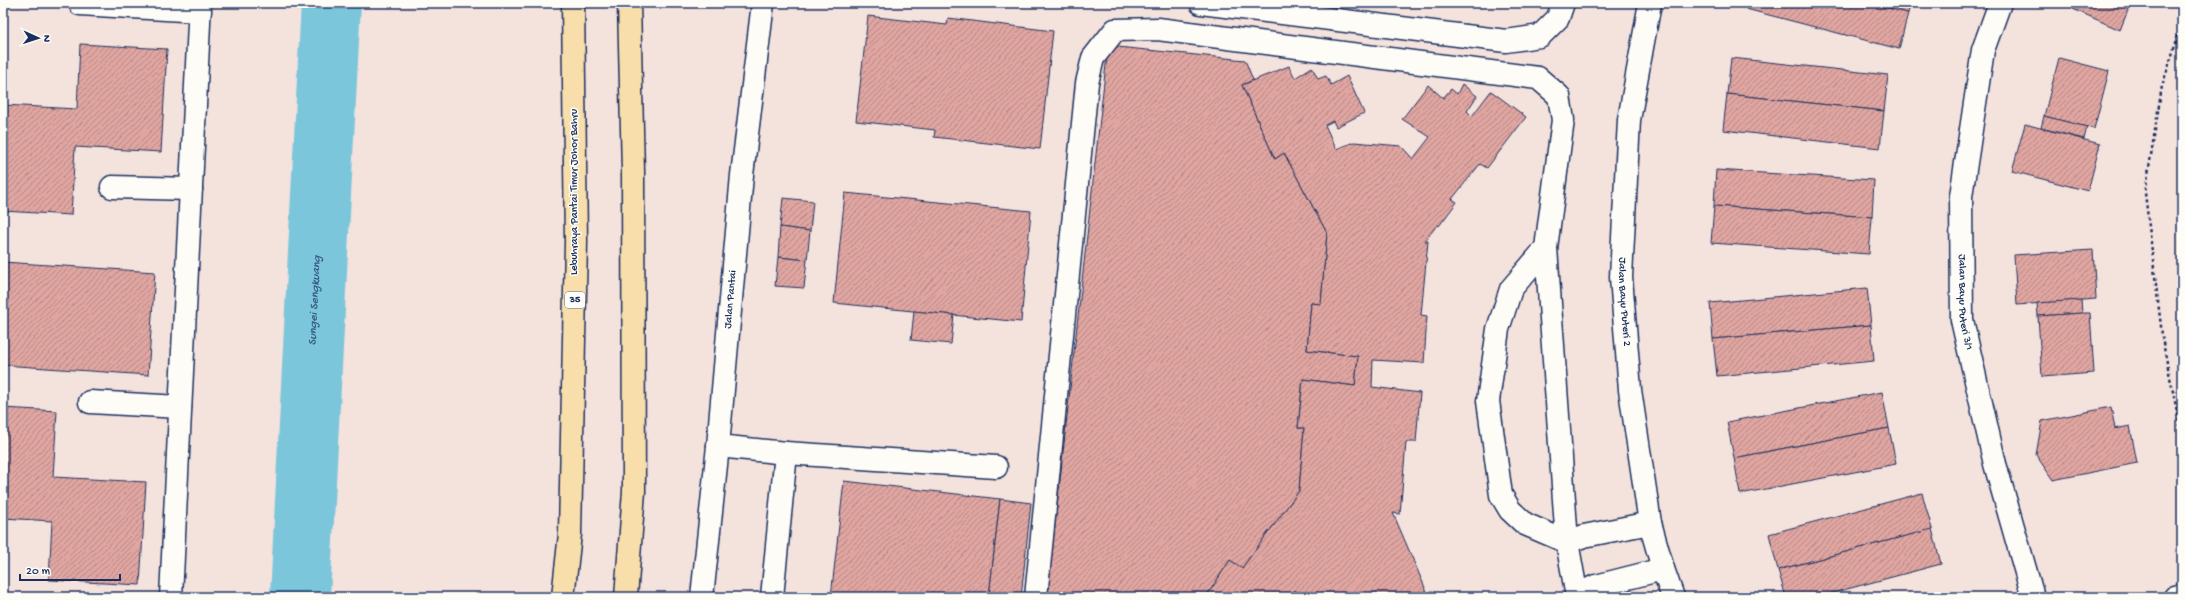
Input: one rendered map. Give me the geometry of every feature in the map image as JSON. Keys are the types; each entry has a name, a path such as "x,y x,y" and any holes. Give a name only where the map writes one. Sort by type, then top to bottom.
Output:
{"highway":[{"name":"Lebuhraya Pantai Timur Johor Bahru","path":"563,597 570,534 576,250 573,3"},
{"path":"626,597 634,491 633,172 629,3"}],"street":[{"name":"Jalan Pantai","path":"702,597 718,446 742,175 763,3"},
{"path":"1201,3 1506,41 1540,36 1558,18 1562,3"},
{"name":"Jalan Bayu Puteri 2","path":"1650,3 1629,120 1621,277 1630,390 1650,523 1663,569 1673,597"},
{"name":"Jalan Bayu Puteri 3/1","path":"2000,3 1983,50 1961,196 1962,320 1995,464 2033,597"},
{"path":"80,4 200,7 171,597"},
{"path":"1036,597 1087,82 1093,58 1115,30 1158,29 1538,78 1559,96 1563,120 1546,248 1567,542 1576,596 1596,586 1663,569"},
{"path":"112,187 191,189"},
{"path":"1546,248 1511,289 1498,329 1488,401 1501,495 1510,510 1525,524 1567,542 1584,536 1650,523"},
{"path":"90,402 180,407"},
{"path":"718,446 786,453 996,467"},
{"path":"772,597 786,453"},
{"path":"2175,597 2182,595"}],"path":[{"path":"2182,24 2162,86 2145,193 2163,343 2182,436"}],"building":[{"path":"1747,3 1868,3 1908,13 1899,49 1746,9"},
{"path":"1868,3 1911,3 1908,13"},
{"path":"2075,3 2131,3 2120,30 2073,9"},
{"path":"868,16 947,25 948,18 1053,31 1040,149 934,137 935,130 856,121"},
{"path":"80,44 167,49 161,152 75,147 71,215 3,211 3,105 77,109"},
{"path":"1108,46 1245,60 1253,80 1242,85 1275,159 1284,153 1327,233 1321,304 1311,303 1307,350 1358,356 1355,386 1303,379 1298,428 1304,428 1299,491 1242,568 1230,560 1206,597 1047,597"},
{"path":"1731,58 1888,75 1884,111 1727,94"},
{"path":"2059,58 2109,71 2094,129 2044,116"},
{"path":"1289,66 1295,78 1312,67 1318,79 1326,76 1331,85 1347,76 1364,113 1336,127 1333,121 1325,125 1336,149 1354,142 1401,146 1413,159 1430,137 1402,119 1428,85 1443,98 1451,89 1457,94 1462,84 1477,96 1467,111 1472,116 1491,91 1526,117 1487,168 1480,164 1452,199 1457,202 1439,226 1437,225 1425,241 1428,241 1421,315 1427,316 1424,363 1373,360 1372,387 1420,393 1416,442 1406,442 1400,514 1393,513 1429,597 1303,597 1295,590 1290,597 1206,597 1230,560 1242,568 1299,491 1304,428 1298,428 1303,379 1355,386 1358,356 1307,350 1311,303 1321,304 1327,233 1284,153 1275,159 1242,85"},
{"path":"1727,94 1884,111 1880,148 1723,130"},
{"path":"2044,116 2087,127 2084,139 2041,128"},
{"path":"2025,124 2100,144 2088,191 2012,171"},
{"path":"1716,170 1874,180 1872,217 1714,206"},
{"path":"845,193 1031,211 1021,322 834,303"},
{"path":"783,198 813,201 810,231 780,227"},
{"path":"1714,206 1872,217 1869,254 1711,243"},
{"path":"780,227 810,231 807,260 778,257"},
{"path":"2093,250 2096,299 2017,305 2014,255"},
{"path":"778,257 807,260 804,288 775,286"},
{"path":"3,262 155,272 148,375 3,365"},
{"path":"1867,288 1871,325 1713,339 1710,303"},
{"path":"2081,300 2082,313 2038,316 2037,303"},
{"path":"914,311 954,315 951,344 911,340"},
{"path":"2090,313 2094,373 2042,377 2038,316"},
{"path":"1871,325 1874,361 1717,376 1713,339"},
{"path":"1882,392 1889,428 1734,458 1727,422"},
{"path":"2111,407 2115,429 2130,426 2137,463 2053,480 2036,455 2042,421"},
{"path":"3,408 57,411 53,477 146,482 140,585 49,580 52,521 3,518"},
{"path":"1889,428 1896,464 1740,494 1734,458"},
{"path":"844,481 1000,499 989,597 831,597"},
{"path":"1922,493 1932,529 1778,570 1769,534"},
{"path":"1000,499 1031,503 1021,597 989,597"},
{"path":"1932,529 1941,564 1817,597 1786,597 1778,570"}],"waterway":[{"name":"Sungei Sengkuang","path":"300,597 331,3"}]}
